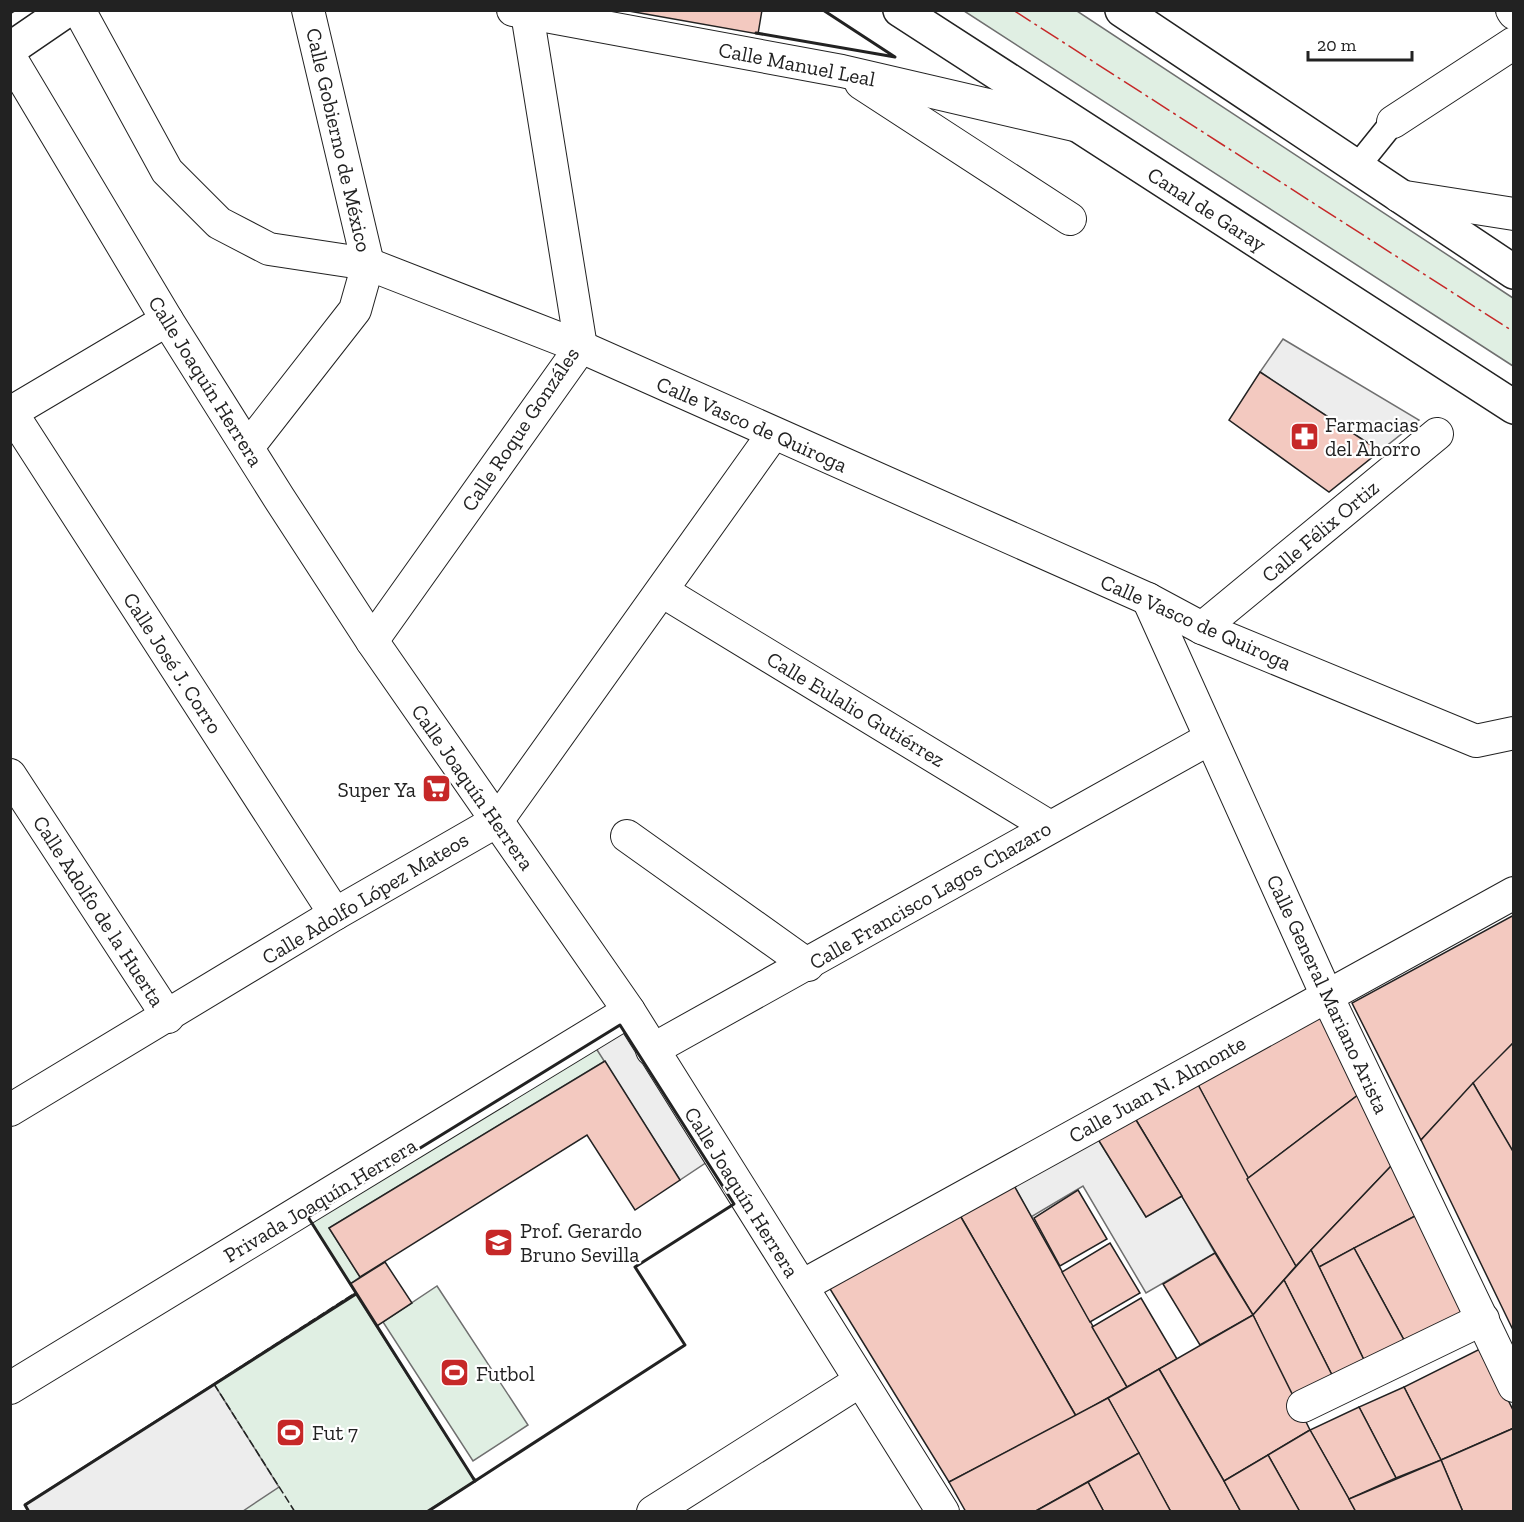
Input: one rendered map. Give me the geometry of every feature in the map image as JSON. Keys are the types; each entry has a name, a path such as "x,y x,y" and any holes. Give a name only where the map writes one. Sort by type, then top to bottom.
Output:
{"main road":[{"name":"Canal de Garay","path":"900,10 1514,407"},
{"path":"1122,10 1397,196 1514,272"},
{"path":"10,49 66,11"}],"street":[{"name":"Calle Gobierno de México","path":"248,447 355,310 368,264 308,10"},
{"name":"Calle Vasco de Quiroga","path":"66,11 167,171 219,223 269,249 368,264 581,347 1148,599 1202,628 1476,741 1514,733"},
{"name":"Calle Manuel Leal","path":"520,12 842,71 1079,126"},
{"name":"Calle Roque Gonzáles","path":"372,641 581,347 520,12"},
{"path":"1356,168 1393,122 1514,43"},
{"name":"Calle Joaquín Herrera","path":"10,57 167,320 372,641 628,1011 943,1512"},
{"path":"842,71 1070,219"},
{"path":"1397,196 1514,214"},
{"path":"11,412 167,320"},
{"name":"Calle José J. Corro","path":"11,412 334,914"},
{"name":"Calle Adolfo López Mateos","path":"10,1110 168,1017 334,914 497,821 773,434"},
{"name":"Calle Félix Ortiz","path":"1202,628 1437,434"},
{"name":"Calle Eulalio Gutiérrez","path":"662,591 1050,827"},
{"name":"Calle General Mariano Arista","path":"1148,599 1209,739 1327,996 1514,1386"},
{"name":"Calle Francisco Lagos Chazaro","path":"652,1050 808,965 1209,739"},
{"name":"Calle Adolfo de la Huerta","path":"10,775 168,1017"},
{"path":"627,836 808,965"},
{"name":"Calle Juan N. Almonte","path":"801,1286 1514,893"},
{"name":"Privada Joaquín Herrera","path":"10,1388 628,1011"},
{"path":"1304,1406 1483,1319"},
{"path":"653,1512 860,1381"}],"green space":[{"path":"964,11 1077,11 1513,298 1513,366"},
{"path":"592,1042 605,1061 329,1228 360,1277 350,1284 308,1217"},
{"name":"Futbol","path":"437,1286 528,1425 473,1461 383,1322"},
{"name":"Fut 7","path":"355,1293 475,1481 427,1511 29,1512 25,1505"}],"shaded area":[{"path":"1283,339 1419,420 1380,451 1260,372"},
{"path":"620,1025 707,1162 680,1180 592,1042"},
{"path":"1096,1136 1146,1217 1182,1196 1215,1253 1146,1293 1083,1186 1031,1217 1012,1182"},
{"path":"214,1384 279,1487 243,1511 29,1511 25,1504"}],"building":[{"path":"623,10 762,10 758,34"},
{"name":"Farmacias del Ahorro","path":"1260,372 1380,451 1329,492 1229,420"},
{"path":"1514,915 1514,1042 1421,1140 1352,1003"},
{"path":"1318,1013 1358,1095 1247,1179 1196,1081"},
{"path":"1514,1042 1514,1154 1473,1083"},
{"path":"605,1061 680,1180 635,1210 587,1135 360,1277 329,1228"},
{"path":"1196,1081 1296,1266 1253,1315 1133,1115"},
{"path":"1473,1083 1514,1153 1514,1332 1421,1140"},
{"path":"1358,1095 1392,1165 1296,1266 1247,1179"},
{"path":"1133,1115 1182,1196 1146,1217 1096,1136"},
{"path":"1392,1165 1417,1215 1319,1267 1311,1250"},
{"path":"1012,1182 1127,1387 1076,1416 958,1212"},
{"path":"1078,1190 1107,1239 1060,1266 1034,1218"},
{"path":"958,1212 1076,1416 949,1482 827,1284"},
{"path":"1417,1215 1465,1312 1404,1340 1354,1248"},
{"path":"1110,1243 1140,1293 1090,1322 1062,1272"},
{"path":"1354,1248 1404,1340 1364,1360 1319,1267"},
{"path":"1311,1250 1364,1360 1332,1375 1284,1280"},
{"path":"1215,1253 1253,1315 1200,1345 1163,1284"},
{"path":"385,1262 412,1303 377,1326 350,1284"},
{"path":"1284,1280 1332,1375 1292,1397 1253,1315"},
{"path":"1141,1298 1177,1359 1127,1387 1092,1327"},
{"path":"1253,1315 1310,1430 1224,1481 1159,1369"},
{"path":"1482,1348 1514,1412 1514,1428 1441,1460 1404,1387"},
{"path":"1159,1369 1241,1512 1171,1512 1108,1398"},
{"path":"1404,1387 1441,1460 1396,1478 1359,1407"},
{"path":"1108,1398 1139,1453 1034,1512 966,1512 949,1482"},
{"path":"1359,1407 1396,1478 1349,1499 1310,1430"},
{"path":"1514,1428 1514,1512 1463,1512 1441,1460"},
{"path":"1310,1430 1356,1512 1300,1512 1268,1455"},
{"path":"1139,1453 1171,1512 1104,1512 1088,1482"},
{"path":"1268,1455 1300,1512 1241,1512 1224,1481"},
{"path":"1441,1460 1463,1512 1356,1512 1349,1499"},
{"path":"1088,1482 1104,1512 1034,1512"}],"fence":[{"path":"295,1512 214,1384 355,1293 357,1295"},
{"path":"375,1323 475,1481 427,1512"}],"wall":[{"path":"10,13 15,10"},
{"path":"756,33 895,57 823,10"},
{"path":"620,1025 734,1204 635,1267 685,1345 475,1481 308,1217 620,1025"},
{"path":"29,1512 25,1505 356,1294"},
{"path":"427,1512 475,1481 474,1479"}],"power":[{"path":"1013,10 1514,332"}],"place":[{"name":"Farmacias del Ahorro","path":"1304,436"},
{"name":"Super Ya","path":"437,789"},
{"name":"Prof. Gerardo Bruno Sevilla","path":"499,1242"},
{"name":"Futbol","path":"455,1373"},
{"name":"Fut 7","path":"291,1432"}]}
